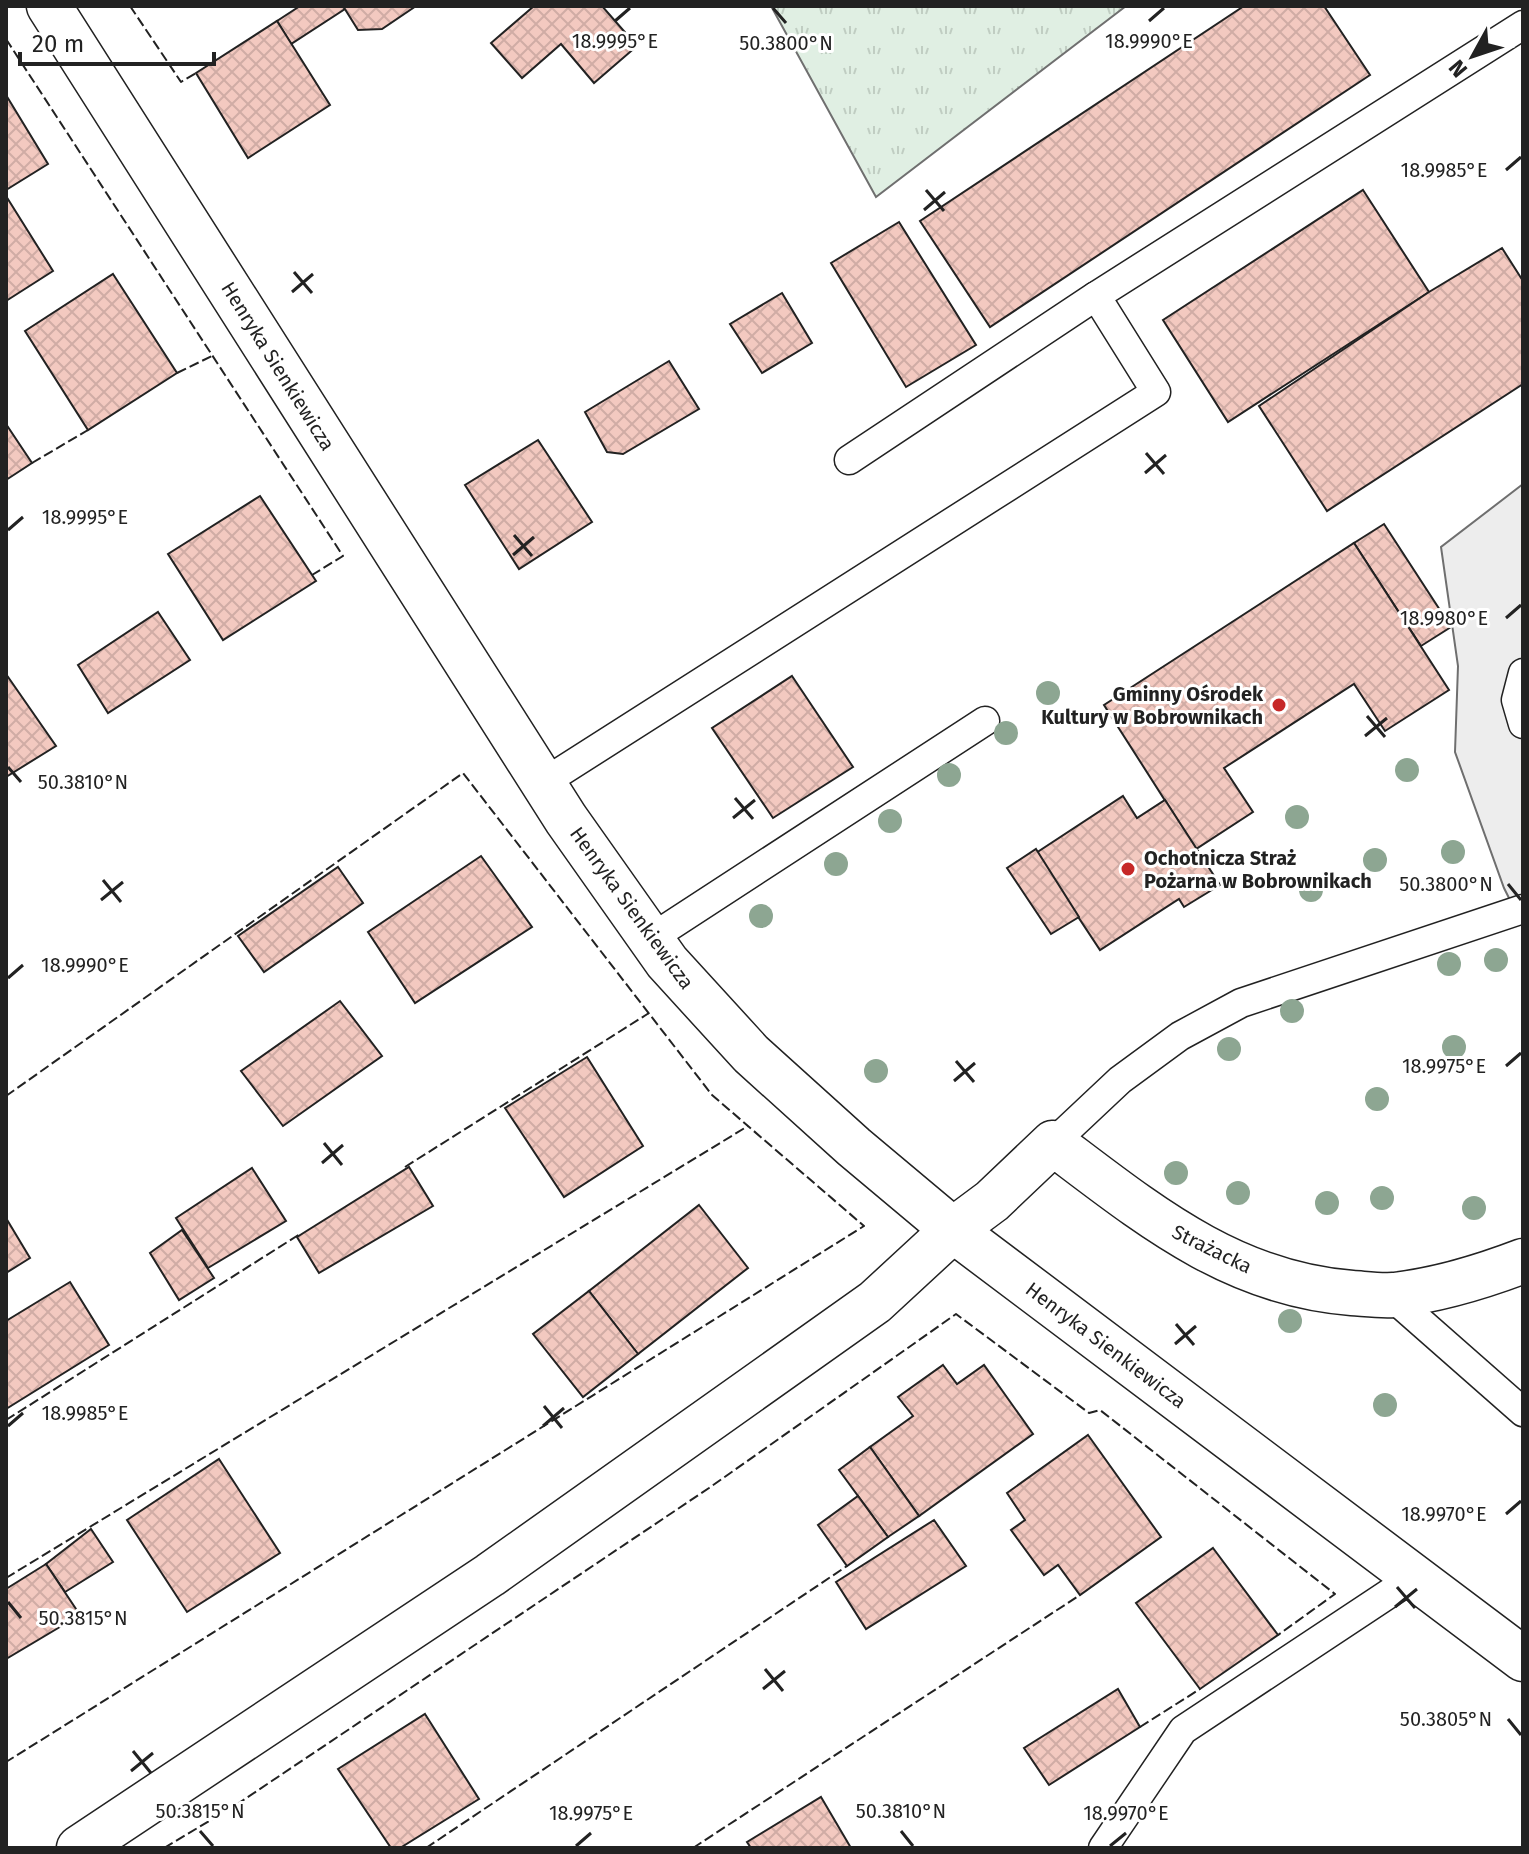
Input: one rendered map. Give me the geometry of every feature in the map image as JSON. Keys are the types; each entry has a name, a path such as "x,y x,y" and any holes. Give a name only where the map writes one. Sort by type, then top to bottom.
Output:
{"street":[{"name":"Henryka Sienkiewicza","path":"49,6 543,783 667,962 751,1054 854,1147 953,1230 1523,1659"},
{"path":"79,1848 528,1548 875,1302 953,1230 992,1201 1053,1143"},
{"name":"Strażacka","path":"1053,1143 1162,1225 1228,1261 1291,1284 1338,1292 1390,1295 1452,1286 1523,1261"}],"lane":[{"path":"849,460 1096,296 1523,25"},
{"path":"543,783 1156,392 1096,296"},
{"path":"1523,673 1516,700 1523,724"},
{"path":"650,939 985,721"},
{"path":"1053,1143 1120,1080 1180,1036 1241,1003 1523,909"},
{"path":"1390,1295 1523,1412"},
{"path":"1103,1848 1183,1730 1414,1577"}],"green space":[{"path":"771,6 1126,6 876,197"}],"shaded area":[{"path":"1523,484 1523,926 1504,888 1455,752 1458,666 1441,547"}],"building":[{"path":"300,6 343,6 345,9 291,44 277,21"},
{"path":"343,6 416,6 382,29 358,30"},
{"path":"534,6 602,6 637,46 594,83 561,44 522,78 491,43"},
{"path":"1244,6 1324,6 1370,75 990,327 920,221"},
{"path":"277,21 330,105 248,158 196,73"},
{"path":"6,95 48,164 6,190"},
{"path":"1363,190 1429,292 1228,422 1163,320"},
{"path":"6,196 53,271 6,301"},
{"path":"899,222 976,345 906,387 831,263"},
{"path":"1502,248 1523,281 1523,384 1327,511 1259,406 1429,292"},
{"path":"113,274 177,373 88,430 25,331"},
{"path":"782,293 812,343 762,373 730,324"},
{"path":"669,361 699,409 623,454 607,452 585,412"},
{"path":"6,424 32,463 6,480"},
{"path":"538,440 592,522 519,569 465,485"},
{"path":"260,496 316,581 223,640 168,554"},
{"path":"1384,524 1451,627 1421,646 1354,543"},
{"path":"1354,543 1449,690 1385,731 1354,684 1224,768 1253,812 1196,849 1104,705"},
{"path":"158,612 190,660 108,713 78,665"},
{"path":"6,674 56,746 6,777"},
{"path":"792,676 853,767 773,818 712,728"},
{"name":"Ochotnicza Straż Pożarna w Bobrownikach","path":"1123,796 1137,818 1165,800 1220,885 1184,907 1179,899 1100,950 1036,853"},
{"path":"1036,849 1079,917 1051,934 1007,868"},
{"path":"481,856 532,927 415,1003 368,932"},
{"path":"338,867 363,903 264,972 238,936"},
{"path":"340,1001 382,1056 283,1126 241,1071"},
{"path":"587,1057 643,1146 564,1197 505,1108"},
{"path":"409,1167 433,1206 319,1273 297,1237"},
{"path":"252,1168 286,1221 208,1268 176,1218"},
{"path":"699,1205 748,1268 638,1354 589,1291"},
{"path":"6,1218 30,1258 6,1273"},
{"path":"182,1230 214,1278 179,1300 150,1253"},
{"path":"70,1282 109,1345 6,1409 6,1321"},
{"path":"589,1291 638,1354 583,1397 533,1334"},
{"path":"943,1365 957,1384 984,1365 1033,1434 919,1516 870,1447 913,1416 898,1397"},
{"path":"1088,1435 1161,1537 1080,1595 1058,1565 1044,1575 1011,1530 1025,1520 1007,1493"},
{"path":"870,1447 919,1516 888,1537 839,1470"},
{"path":"219,1459 280,1553 187,1612 127,1520"},
{"path":"858,1496 888,1537 847,1566 818,1525"},
{"path":"934,1520 966,1566 866,1629 836,1582"},
{"path":"91,1529 113,1562 65,1592 46,1564"},
{"path":"1213,1548 1278,1635 1200,1689 1136,1603"},
{"path":"46,1564 80,1615 6,1659 6,1589"},
{"path":"1118,1689 1140,1727 1049,1785 1024,1748"},
{"path":"425,1714 479,1799 400,1848 391,1848 338,1769"},
{"path":"821,1797 851,1848 751,1848 747,1842"}],"fence":[{"path":"130,6 181,82 196,73"},
{"path":"6,39 343,556 312,575"},
{"path":"177,373 212,356"},
{"path":"32,463 88,430"},
{"path":"6,1096 463,773 712,1095 864,1226 6,1762"},
{"path":"405,1167 649,1013"},
{"path":"6,1578 748,1126"},
{"path":"6,1420 300,1234"},
{"path":"164,1848 236,1805 709,1488 956,1314 1089,1413 1100,1410 1335,1594 1278,1635"},
{"path":"426,1848 847,1566"},
{"path":"693,1848 1080,1595"},
{"path":"1140,1727 1200,1689"}],"place":[{"name":"Gminny Ośrodek Kultury w Bobrownikach","path":"1279,705"},
{"name":"Ochotnicza Straż Pożarna w Bobrownikach","path":"1128,869"}]}
